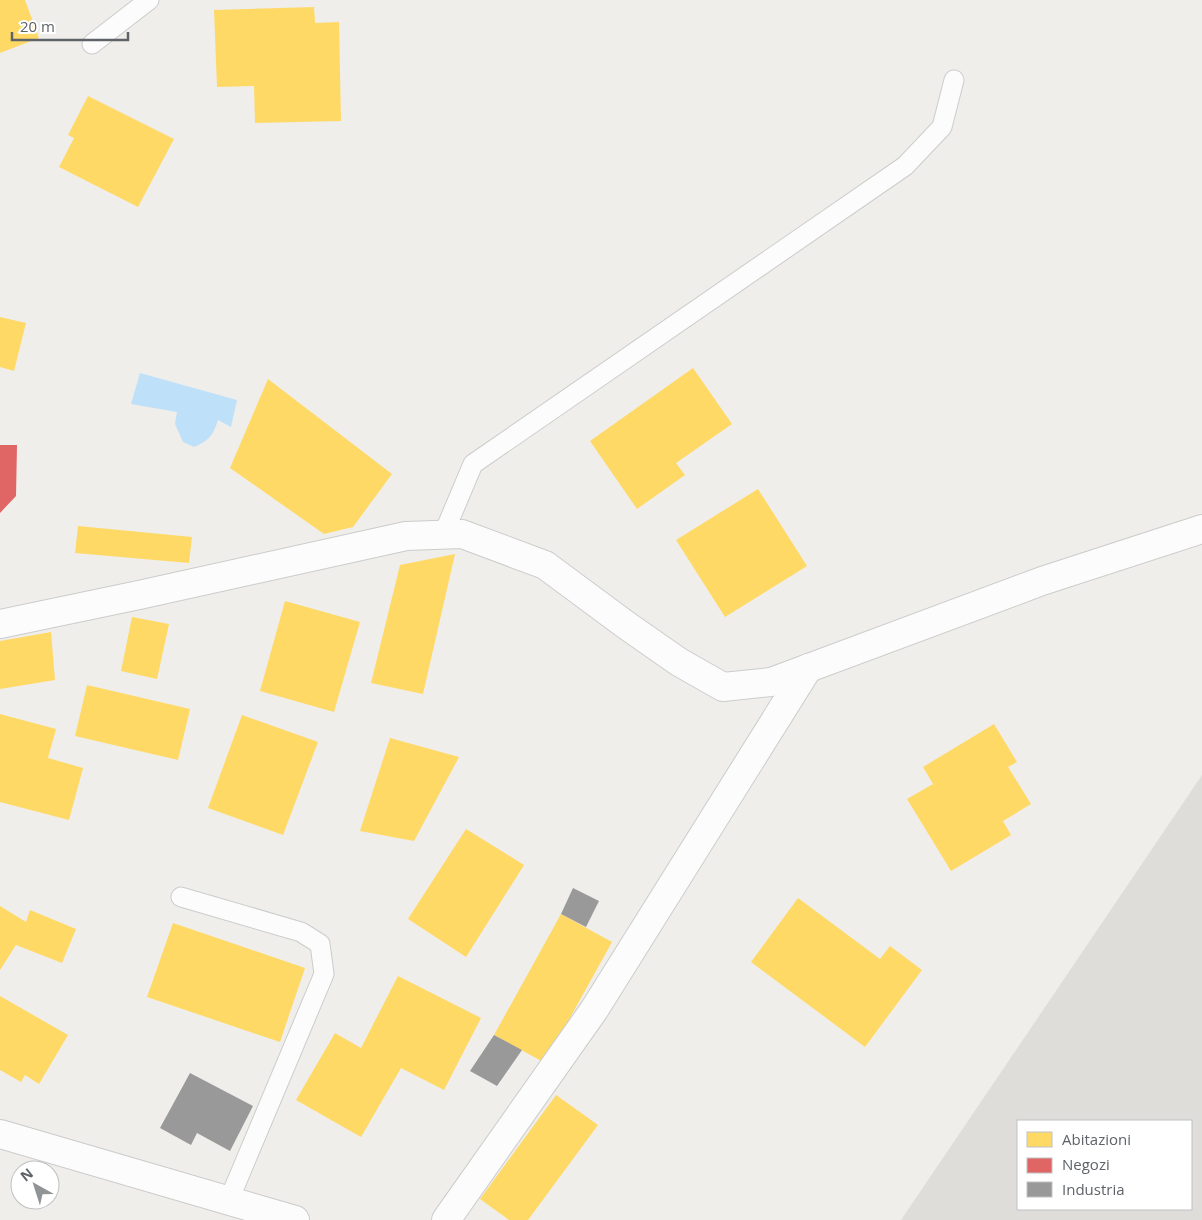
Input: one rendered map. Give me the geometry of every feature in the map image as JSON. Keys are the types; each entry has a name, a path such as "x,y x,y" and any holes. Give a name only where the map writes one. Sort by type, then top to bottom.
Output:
{"street":[{"path":"0,624 406,536 462,534 546,565 679,662 723,687 771,682 1042,581 1202,528"},
{"path":"446,1220 594,1010 808,668"},
{"path":"4,1137 295,1220"}],"lane":[{"path":"92,44 149,0"},
{"path":"443,534 473,464 905,166 942,127 954,80"},
{"path":"181,897 302,932 320,944 324,974 228,1200"}],"shaded area":[{"path":"1202,775 1202,1220 901,1220"}],"water":[{"path":"140,373 237,400 231,427 218,420 212,433 204,442 194,447 183,442 175,424 177,412 131,404"}],"building: Abitazioni":[{"path":"0,0 25,0 39,38 0,53"},
{"path":"314,7 315,23 339,22 341,121 255,123 254,86 217,87 214,10"},
{"path":"88,96 174,139 138,207 59,167 74,138 68,135"},
{"path":"0,317 26,323 14,371 0,367"},
{"path":"693,368 732,424 676,463 685,475 637,509 590,441"},
{"path":"268,379 392,474 353,527 324,534 230,468"},
{"path":"758,489 807,566 725,617 676,540"},
{"path":"78,526 192,537 189,563 75,553"},
{"path":"455,554 423,694 371,683 400,565"},
{"path":"285,601 360,622 334,712 260,691"},
{"path":"132,617 169,624 157,679 121,671"},
{"path":"51,632 55,680 0,689 0,641"},
{"path":"87,685 190,709 178,760 75,736"},
{"path":"0,714 56,729 48,758 83,768 69,820 0,802"},
{"path":"242,715 318,742 283,835 208,808"},
{"path":"994,724 1017,762 1008,767 1031,804 1003,821 1011,835 951,871 907,799 933,784 923,767"},
{"path":"390,738 459,757 414,841 360,831"},
{"path":"466,829 524,865 466,957 408,919"},
{"path":"798,898 880,959 890,946 922,970 865,1047 751,962"},
{"path":"0,906 26,922 30,910 76,929 62,963 16,945 0,970"},
{"path":"561,914 612,942 545,1063 494,1035"},
{"path":"173,923 305,968 280,1042 147,997"},
{"path":"398,976 481,1018 444,1090 401,1068 361,1137 296,1100 335,1033 361,1048"},
{"path":"0,996 68,1035 39,1084 25,1075 21,1082 0,1070"},
{"path":"556,1095 598,1125 528,1220 509,1220 480,1199"}],"building: Negozi":[{"path":"0,445 17,445 16,496 0,513"}],"building: Industria":[{"path":"573,888 599,901 586,927 561,914"},
{"path":"494,1035 522,1050 497,1086 470,1071"},
{"path":"190,1073 253,1106 230,1151 197,1133 191,1145 160,1128"}]}
